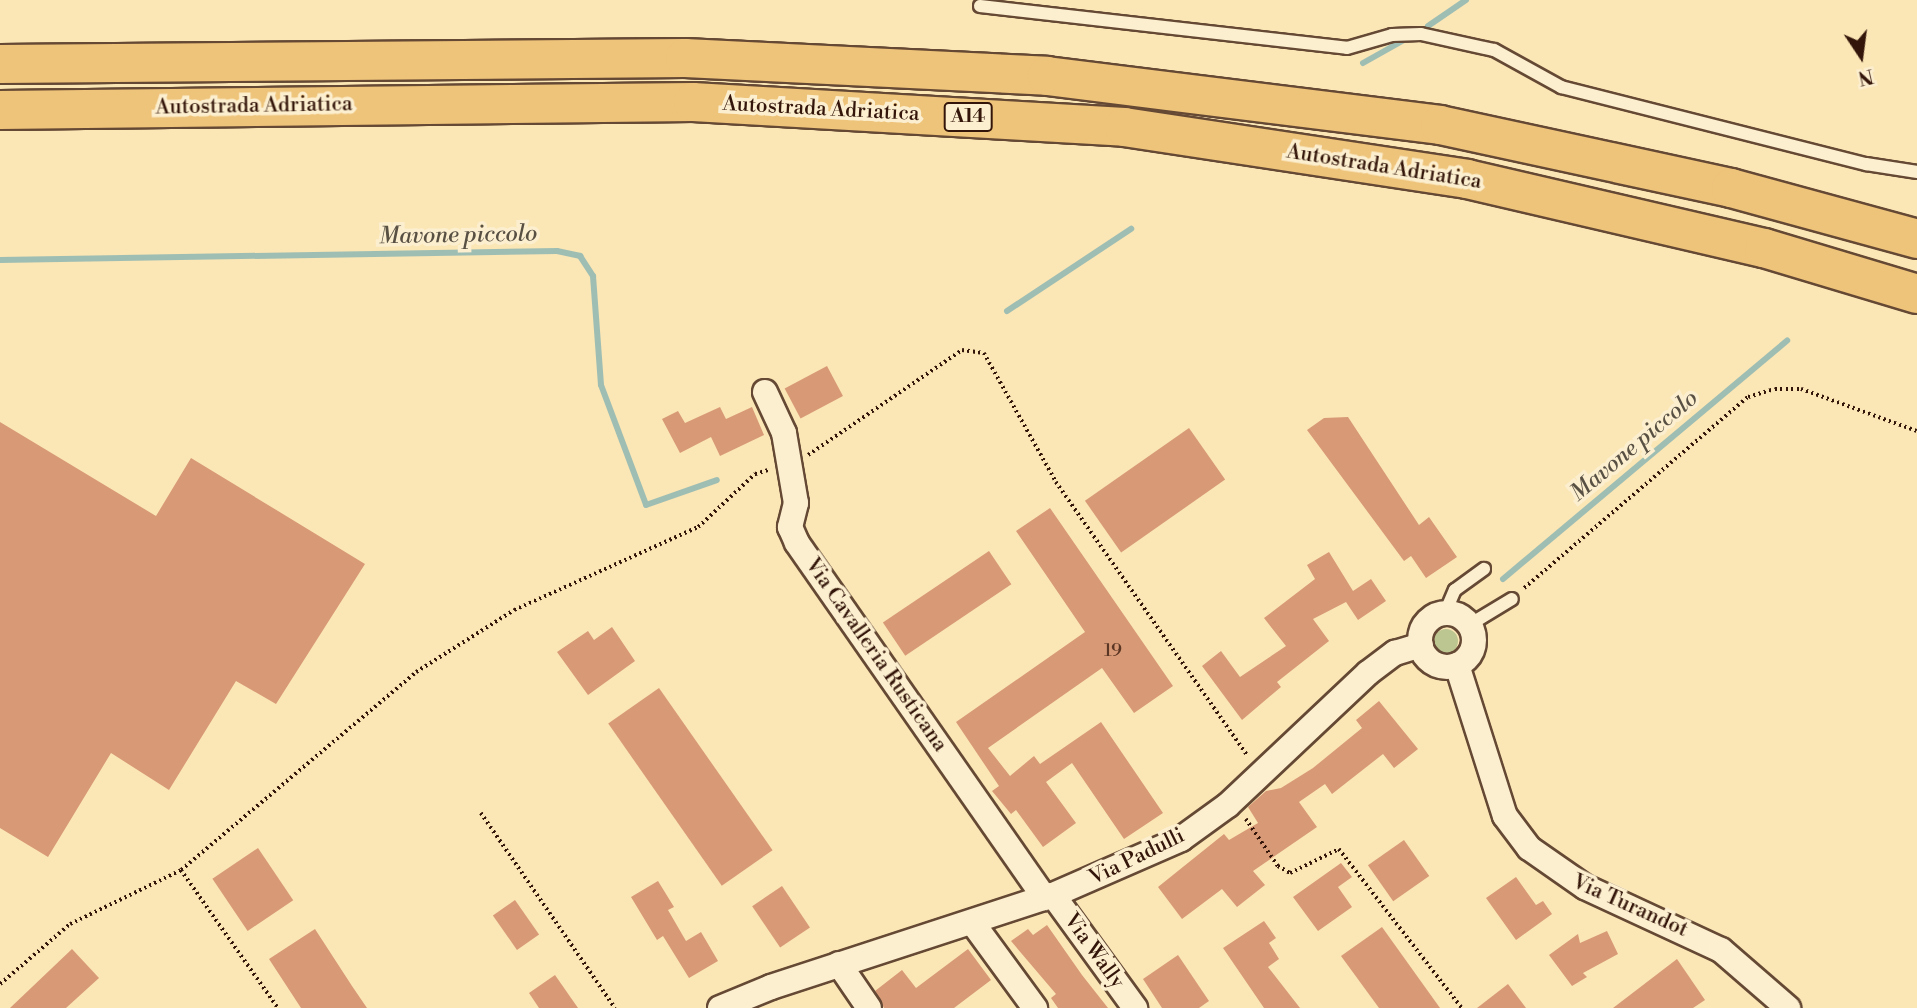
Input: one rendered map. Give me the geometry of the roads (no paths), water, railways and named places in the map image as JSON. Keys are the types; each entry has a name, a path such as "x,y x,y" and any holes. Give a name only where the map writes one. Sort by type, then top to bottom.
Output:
{"highway":[{"name":"Autostrada Adriatica","path":"0,64 685,58 1047,76 1440,125 1731,188 1917,239"},
{"name":"Autostrada Adriatica","path":"0,110 693,102 1124,127 1467,179 1765,248 1917,294"}],"street":[{"name":"Via Cavalleria Rusticana","path":"765,392 784,433 790,461 796,503 790,527 797,542 1049,896"},
{"path":"1445,613 1459,615 1469,625 1473,648 1457,664 1430,660 1421,645 1427,622 1445,613"},
{"name":"Via Padulli","path":"720,1008 839,964 1049,896 1181,839 1228,805 1368,673 1395,653 1421,645"},
{"name":"Via Turandot","path":"1457,664 1505,816 1529,848 1585,887 1721,950 1788,1008"},
{"name":"Via Wally","path":"1049,896 1135,1008"},
{"path":"972,922 1035,1008"},
{"path":"839,964 869,1008"}],"lane":[{"path":"979,6 1347,48 1392,35 1421,34 1494,50 1561,87 1866,164 1917,172"},
{"path":"1445,613 1455,590 1484,569"},
{"path":"1469,625 1512,599"}],"waterway":[{"name":"Mavone piccolo","path":"1428,26 1466,0"},
{"name":"Mavone piccolo","path":"1363,63 1404,40"},
{"name":"Mavone piccolo","path":"1007,311 1131,229"},
{"name":"Mavone piccolo","path":"0,260 557,251 580,256 593,276 601,385 646,505 717,480"},
{"name":"Mavone piccolo","path":"1503,579 1787,341"}]}
